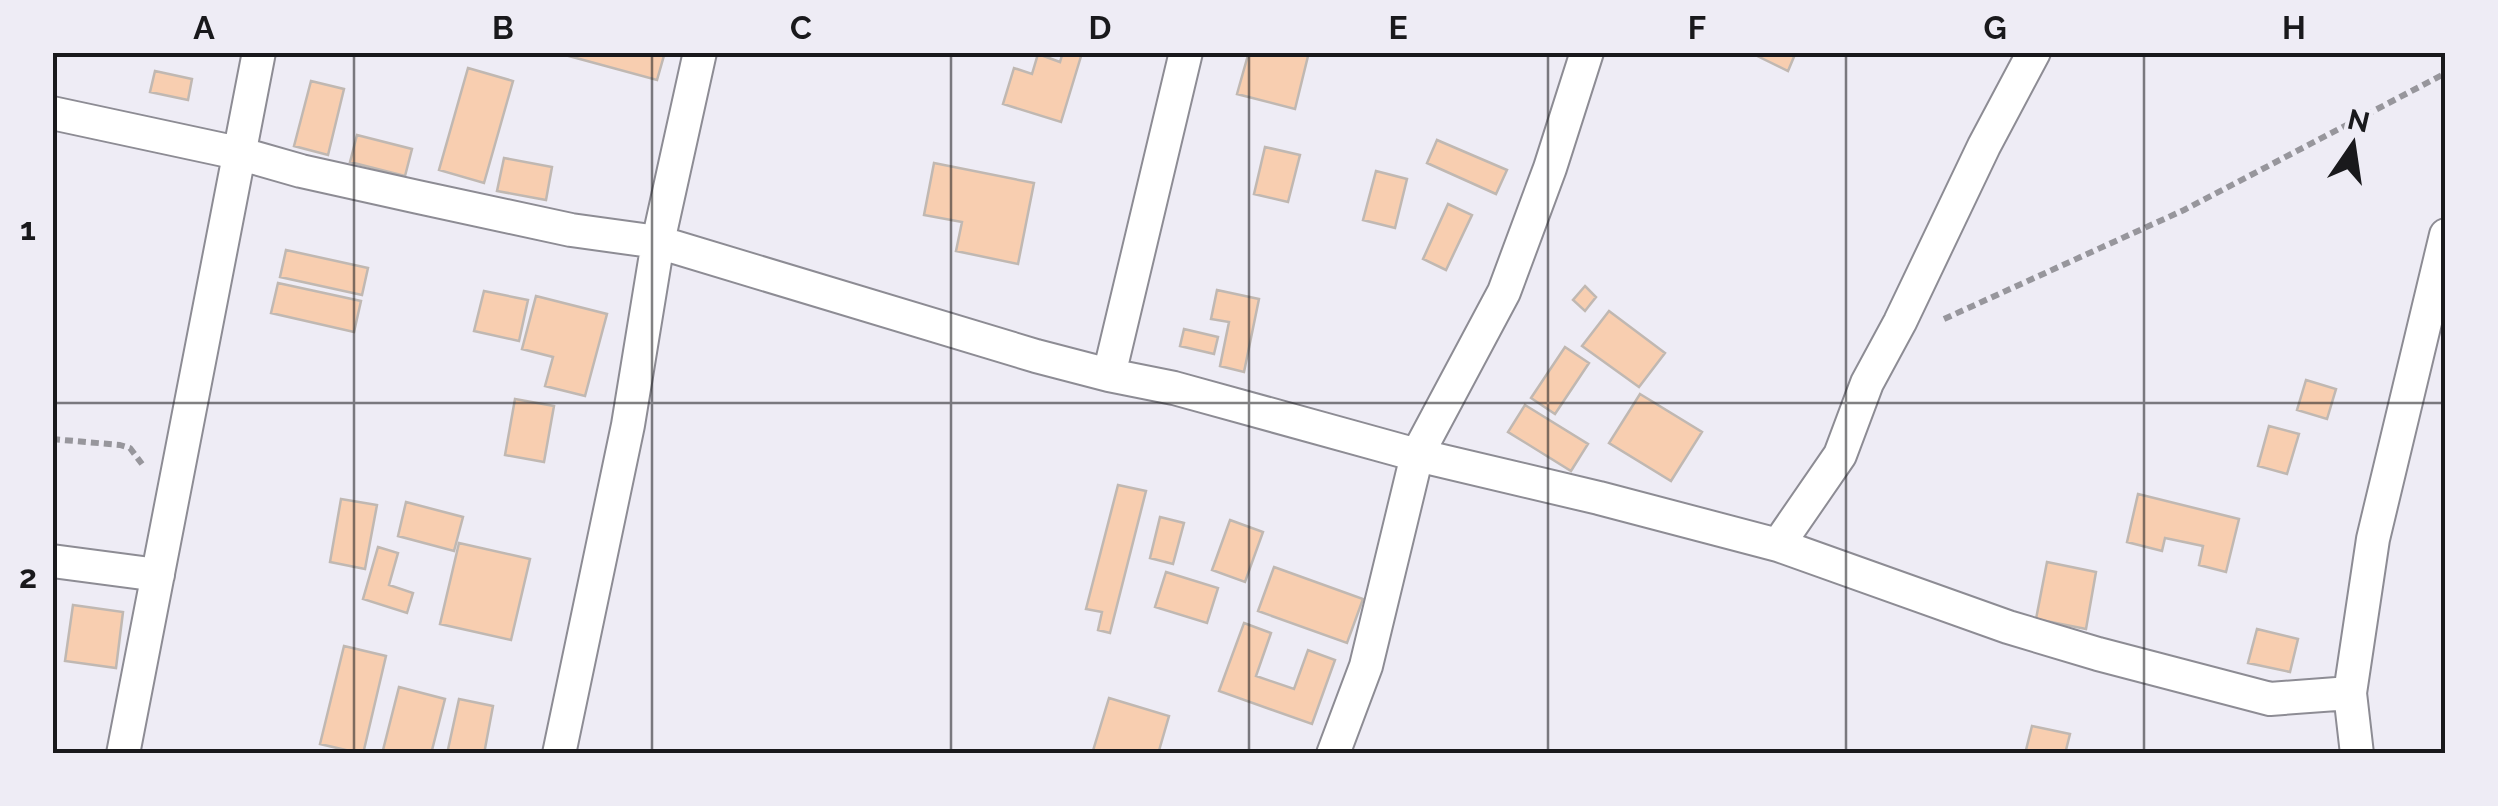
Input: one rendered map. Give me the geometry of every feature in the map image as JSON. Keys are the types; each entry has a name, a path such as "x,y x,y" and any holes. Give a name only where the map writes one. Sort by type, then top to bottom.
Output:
{"street":[{"path":"122,754 259,52"},
{"path":"560,754 628,425 658,242 700,52"},
{"path":"1109,376 1186,52"},
{"path":"1333,754 1366,666 1416,455 1504,292 1587,52"},
{"path":"1778,545 1840,455 1867,383 2034,52"},
{"path":"52,113 437,202 570,230 658,242 1109,376 1174,388 1416,455 1778,545 2008,627 2270,700 2350,692"},
{"path":"2358,754 2350,692 2373,540 2446,235"},
{"path":"52,561 158,576"}],"path":[{"path":"1888,344 2184,210 2446,73"},
{"path":"52,439 120,444 138,456 145,470"}],"building":[{"path":"554,52 665,52 657,80"},
{"path":"1063,52 1082,53 1061,122 1003,104 1014,68 1032,74 1038,54 1060,62"},
{"path":"1241,52 1309,52 1295,109 1237,94 1248,55"},
{"path":"1749,52 1796,52 1788,71"},
{"path":"468,68 513,81 484,183 439,170"},
{"path":"155,71 192,79 188,100 150,92"},
{"path":"311,81 344,89 328,155 294,146"},
{"path":"357,135 412,149 405,176 350,162"},
{"path":"1437,140 1507,170 1496,194 1427,163"},
{"path":"1265,147 1300,155 1288,202 1254,194"},
{"path":"504,158 552,167 546,200 497,191"},
{"path":"934,163 1034,183 1018,264 956,251 962,222 924,215"},
{"path":"1376,171 1407,179 1395,228 1363,220"},
{"path":"1448,204 1472,215 1446,270 1423,259"},
{"path":"286,250 368,268 362,295 280,277"},
{"path":"278,283 361,301 354,332 271,313"},
{"path":"1585,286 1596,297 1585,311 1573,300"},
{"path":"1217,290 1259,299 1244,372 1220,366 1229,322 1211,319"},
{"path":"484,291 528,300 519,341 474,331"},
{"path":"536,296 607,314 585,396 545,386 553,357 522,349"},
{"path":"1609,311 1665,353 1639,387 1582,346"},
{"path":"1184,329 1218,337 1214,354 1180,346"},
{"path":"1565,347 1589,363 1555,414 1531,398"},
{"path":"2306,380 2336,389 2327,419 2297,410"},
{"path":"1640,394 1702,432 1671,481 1609,443"},
{"path":"515,399 554,406 544,462 505,455"},
{"path":"1525,405 1588,444 1571,471 1508,432"},
{"path":"2269,426 2299,434 2287,474 2258,466"},
{"path":"1118,485 1146,491 1110,633 1098,630 1102,612 1086,609"},
{"path":"2138,494 2239,519 2226,572 2199,565 2203,546 2165,538 2162,551 2127,542"},
{"path":"341,499 377,505 365,569 330,562"},
{"path":"406,502 463,517 454,551 398,536"},
{"path":"1160,517 1184,523 1173,564 1150,558"},
{"path":"1230,520 1263,532 1245,582 1212,570"},
{"path":"459,543 530,559 511,640 440,624"},
{"path":"378,547 398,553 389,585 413,593 407,613 363,599"},
{"path":"2047,562 2096,572 2086,629 2036,619"},
{"path":"1274,567 1363,599 1347,643 1258,611"},
{"path":"1166,572 1218,588 1207,623 1155,607"},
{"path":"73,605 123,612 116,668 65,661"},
{"path":"1244,623 1271,633 1256,676 1294,689 1308,650 1335,660 1312,724 1219,691"},
{"path":"2257,629 2298,639 2290,672 2248,663"},
{"path":"344,646 386,656 363,754 320,744"},
{"path":"399,687 445,699 431,754 382,754"},
{"path":"1109,698 1169,716 1158,754 1092,754"},
{"path":"459,699 493,706 484,754 447,754"},
{"path":"2032,726 2070,734 2065,754 2025,754"}]}
